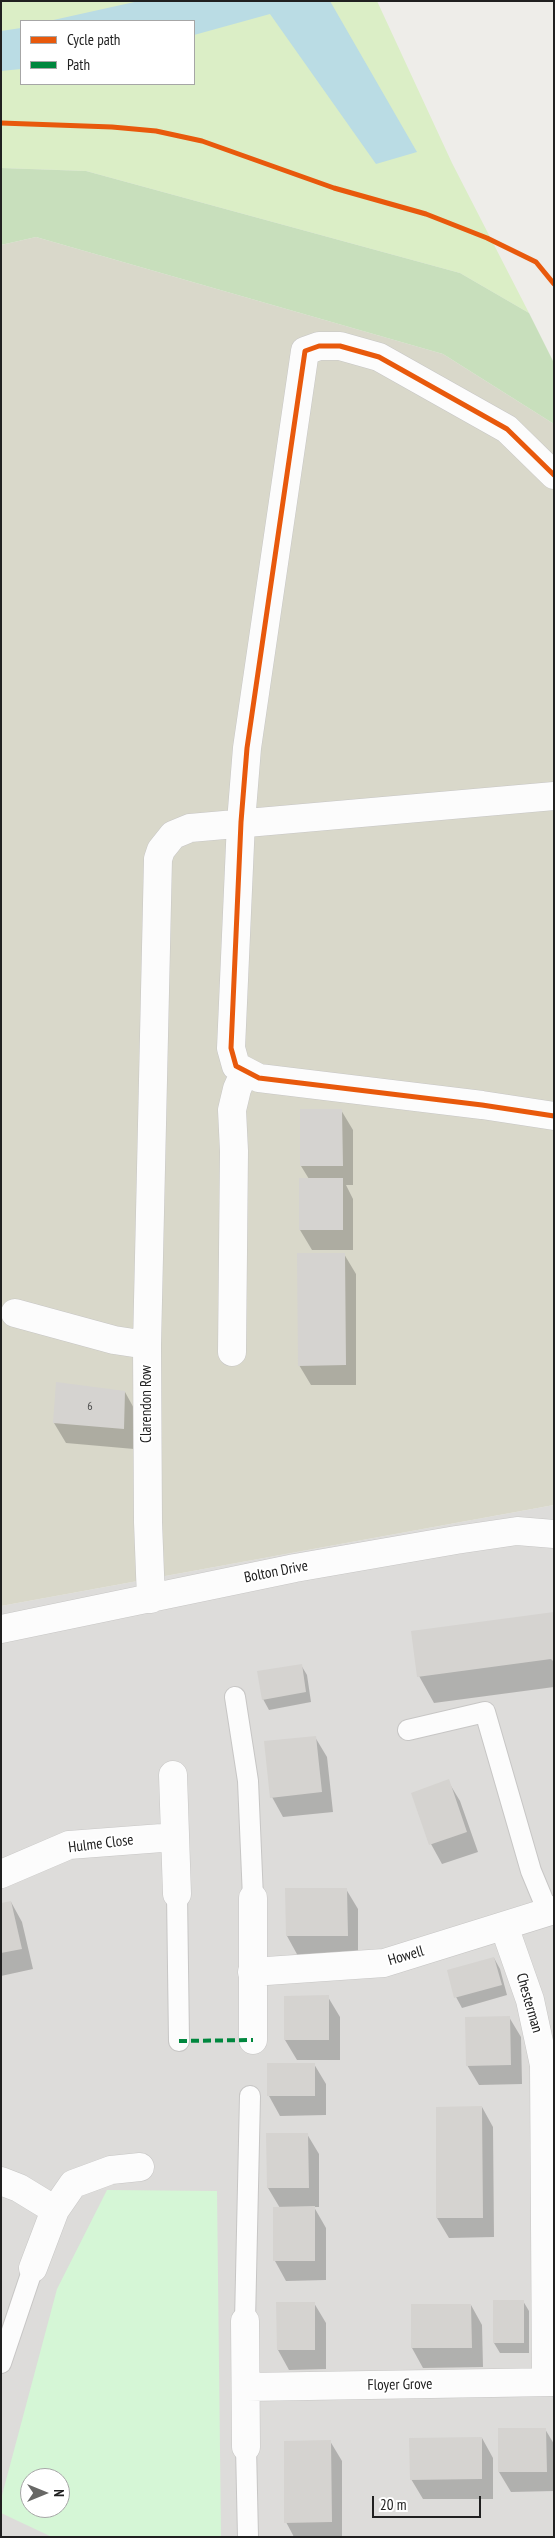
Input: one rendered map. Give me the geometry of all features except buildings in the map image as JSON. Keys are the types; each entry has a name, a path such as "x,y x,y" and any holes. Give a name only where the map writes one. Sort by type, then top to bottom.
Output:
{"street":[{"path":"554,475 506,429 379,357 340,346 319,346 305,351 247,748 241,822 231,1048 236,1066 259,1078 482,1105 554,1116"},
{"path":"147,1345 158,859 161,850 173,835 190,828 241,822 554,796"},
{"path":"232,1352 234,1151 232,1110 237,1088 245,1071"},
{"name":"Clarendon Row","path":"15,1313 114,1340 147,1345 148,1522 151,1599"},
{"name":"Bolton Drive","path":"1,1630 295,1568 456,1540 517,1532 554,1534"},
{"path":"173,1775 177,1894"},
{"name":"Hulme Close","path":"1,1874 69,1845 175,1837"},
{"path":"253,1898 253,2040"},
{"name":"Howell","path":"252,1972 384,1963 551,1911"},
{"name":"Chesterman","path":"504,1926 530,2000 544,2065 550,2382"},
{"path":"33,2268 55,2210 73,2184 112,2170 140,2167"},
{"path":"1,2181 19,2188 55,2210"},
{"path":"245,2321 246,2447"},
{"name":"Floyer Grove","path":"247,2387 550,2382"}],"lane":[{"path":"235,1697 248,1781 253,1898"},
{"path":"408,1730 485,1712 531,1871 551,1911"},
{"path":"177,1894 179,2041"},
{"path":"245,2321 250,2096"},
{"path":"1,2363 33,2268"},
{"path":"246,2447 248,2537"}],"shaded area":[{"path":"36,237 443,354 554,424 554,1505 1,1606 1,245"},
{"path":"554,1505 554,2537 1,2537 1,1606"}],"green space":[{"path":"1,1 377,1 452,163 529,313 460,273 86,171 1,168"},
{"path":"1,168 86,171 460,273 529,313 554,363 554,424 443,354 36,237 1,245"},
{"path":"107,2190 217,2191 221,2537 52,2537 1,2513 1,2499 57,2289"}],"water":[{"path":"139,1 330,1 417,152 376,164 270,14 195,35 195,20 54,20"},
{"path":"20,28 20,69 1,71 1,31"}],"marked path":[{"path":"179,2041 253,2040"}],"cycle path":[{"path":"1,123 112,127 156,131 202,141 334,188 426,214 487,238 536,262 554,284"},
{"path":"554,475 507,429 379,357 340,346 319,346 305,351 247,748 241,822 231,1048 236,1066 259,1078 482,1105 554,1116"}]}
